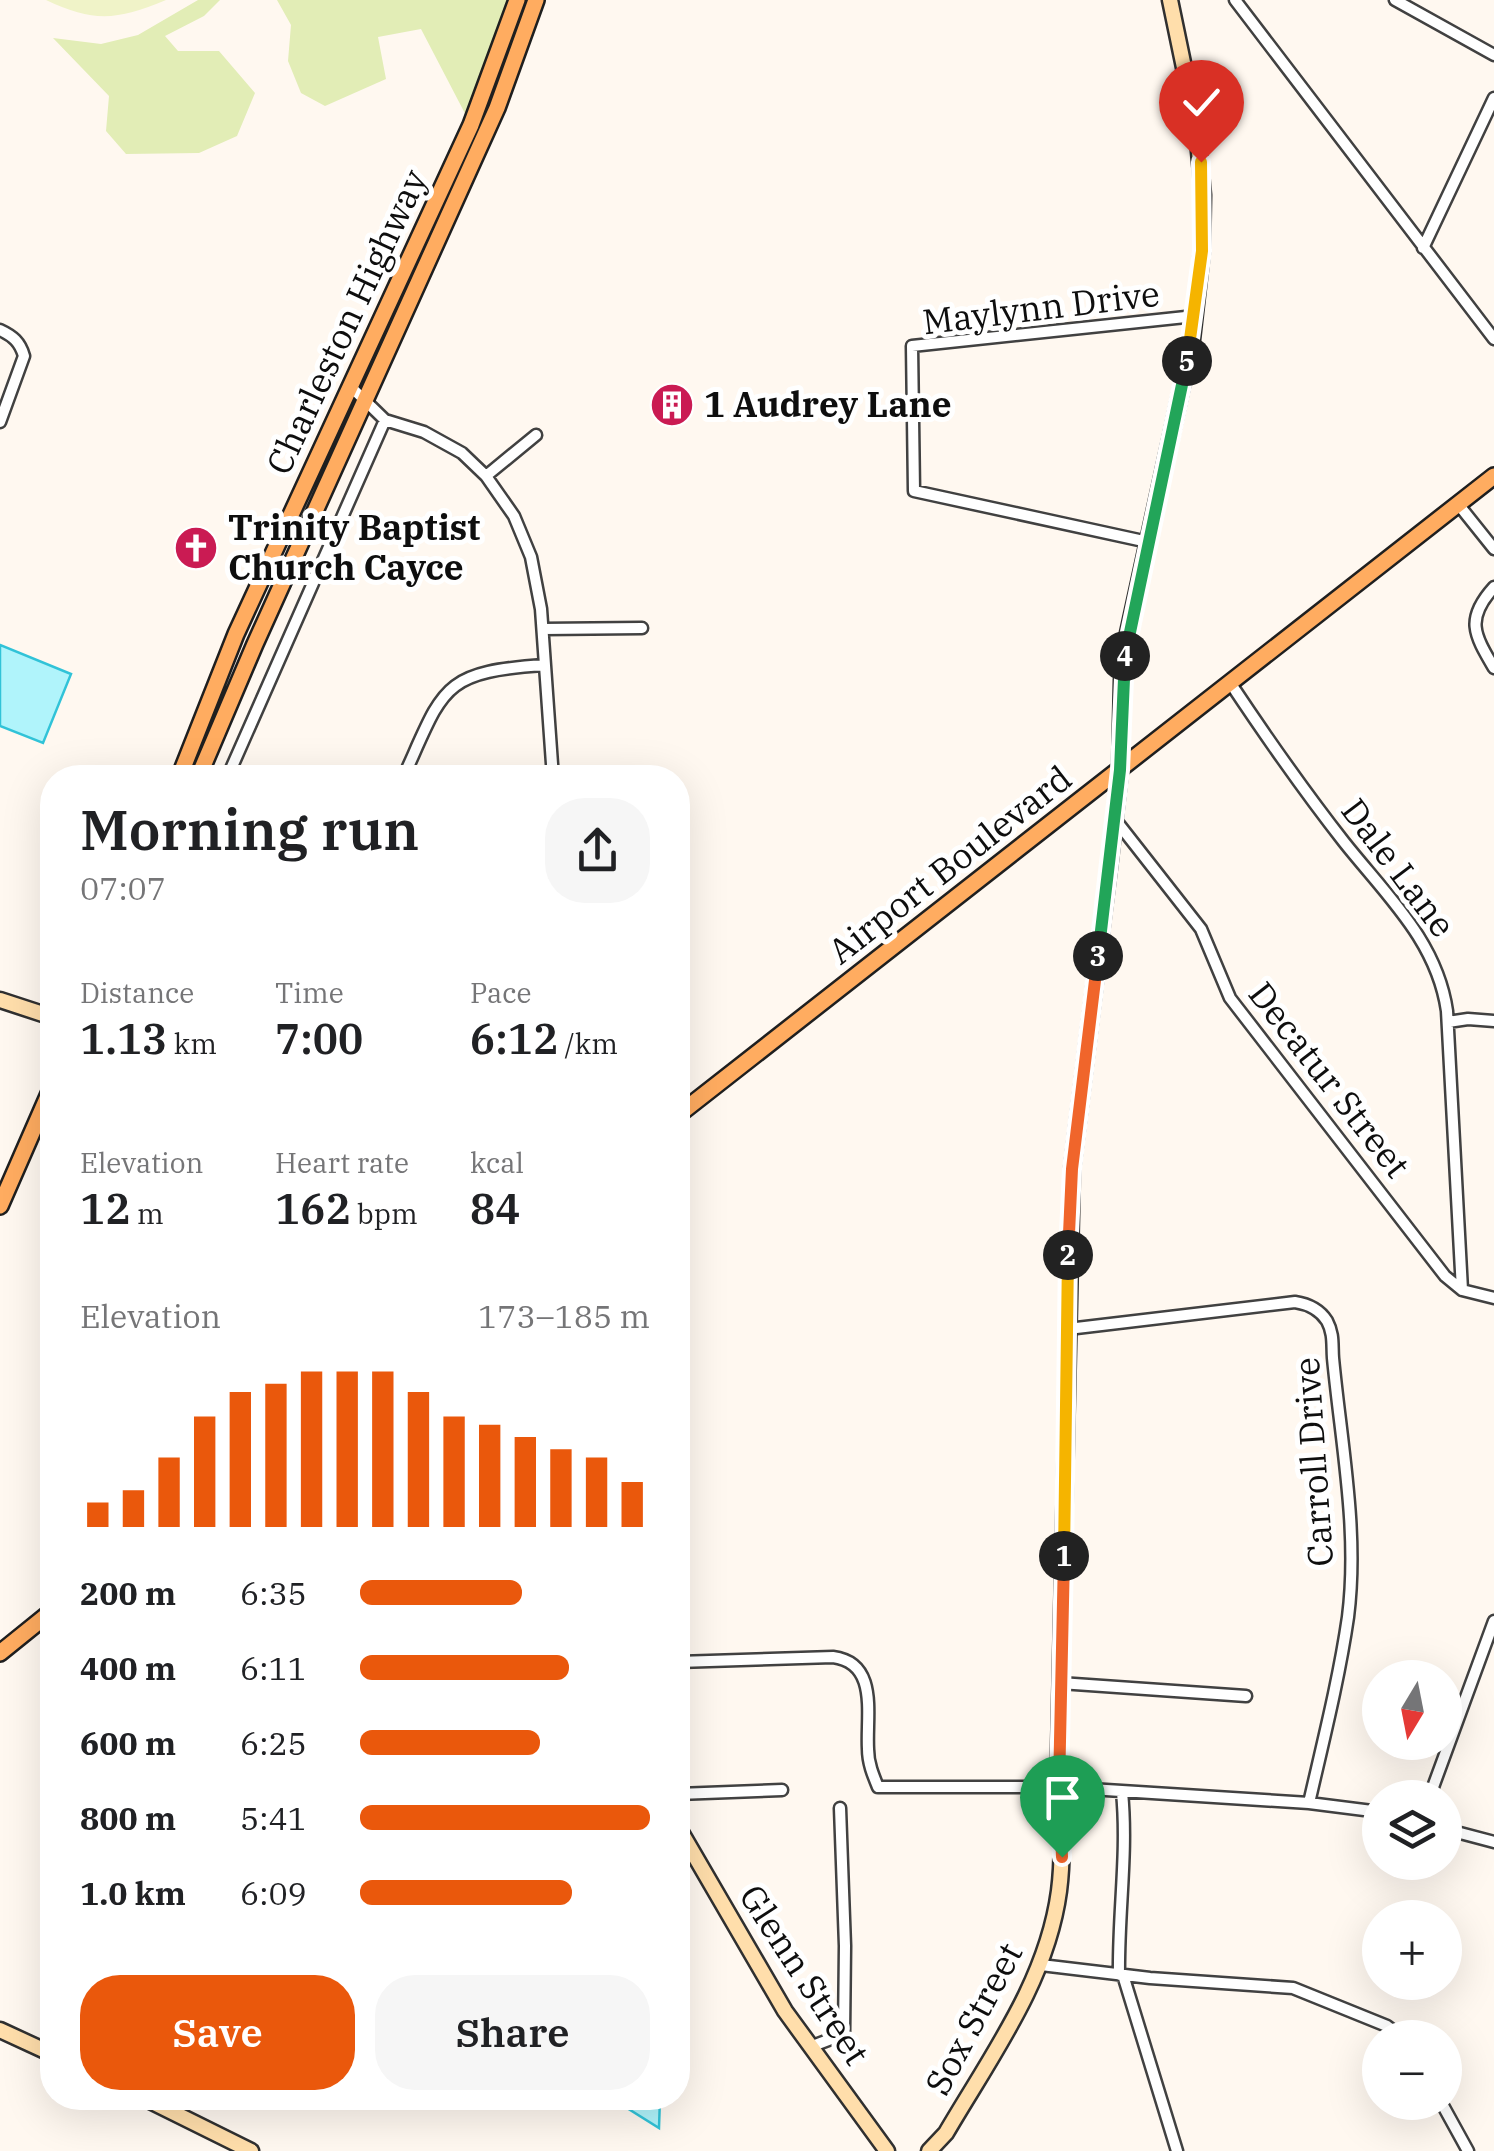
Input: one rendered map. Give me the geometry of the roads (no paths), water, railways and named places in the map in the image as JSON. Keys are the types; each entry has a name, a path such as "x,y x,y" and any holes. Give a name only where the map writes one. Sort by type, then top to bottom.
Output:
{"main road":[{"name":"Charleston Highway","path":"183,765 236,634 471,125 516,0"},
{"name":"Charleston Highway","path":"204,765 496,108 536,0"},
{"name":"Airport Boulevard","path":"690,1106 1494,476"},
{"path":"0,1206 40,1114"},
{"path":"0,1653 40,1621"}],"street":[{"name":"Sox Street","path":"929,2151 946,2133 1042,1965 1059,1890 1063,1836 1059,1787 1060,1682 1072,1169 1120,770 1122,680 1195,316 1202,251 1201,162 1170,0"},
{"path":"1235,0 1494,339"},
{"path":"1395,0 1494,54"},
{"path":"1423,248 1494,98"},
{"name":"Maylynn Drive","path":"1148,542 914,491 912,346 1195,316"},
{"path":"0,330 22,346 24,356 0,422"},
{"path":"350,386 385,420 434,436 462,453 486,476 524,536 538,589 552,765"},
{"path":"233,765 385,420"},
{"path":"486,476 536,435"},
{"path":"1458,504 1494,548"},
{"path":"1494,587 1481,602 1474,623 1494,668"},
{"path":"543,630 642,628"},
{"path":"409,765 440,700 456,684 486,670 544,665"},
{"name":"Dale Lane","path":"1231,684 1312,800 1421,939 1440,979 1448,1022 1462,1290"},
{"name":"Decatur Street","path":"1114,818 1201,928 1230,998 1445,1276 1462,1290"},
{"path":"0,1000 40,1013"},
{"path":"1448,1022 1494,1021"},
{"path":"1462,1290 1494,1298"},
{"name":"Carroll Drive","path":"1068,1329 1296,1302 1320,1313 1327,1322 1345,1444 1350,1596 1309,1803"},
{"path":"1436,1780 1494,1622"},
{"path":"690,1662 833,1657 853,1662 865,1678 869,1762 878,1788 1059,1787 1362,1810"},
{"path":"1060,1682 1246,1696"},
{"path":"690,1794 782,1790"},
{"path":"1122,1792 1126,1835 1118,1929 1121,1975 1177,2151"},
{"path":"810,2047 844,2034 840,1808"},
{"path":"1462,1833 1494,1842"},
{"name":"Glenn Street","path":"690,1848 810,2047 887,2151"},
{"path":"1042,1965 1293,1988 1373,2020"},
{"path":"0,2030 40,2048"},
{"path":"168,2110 251,2151"},
{"path":"1451,2120 1468,2151"}],"water":[{"path":"0,645 71,674 43,743 0,726"},
{"path":"630,2110 660,2110 659,2128"}],"place":[{"name":"1 Audrey Lane","path":"672,405"},
{"name":"Trinity Baptist Church Cayce","path":"196,548"}]}
